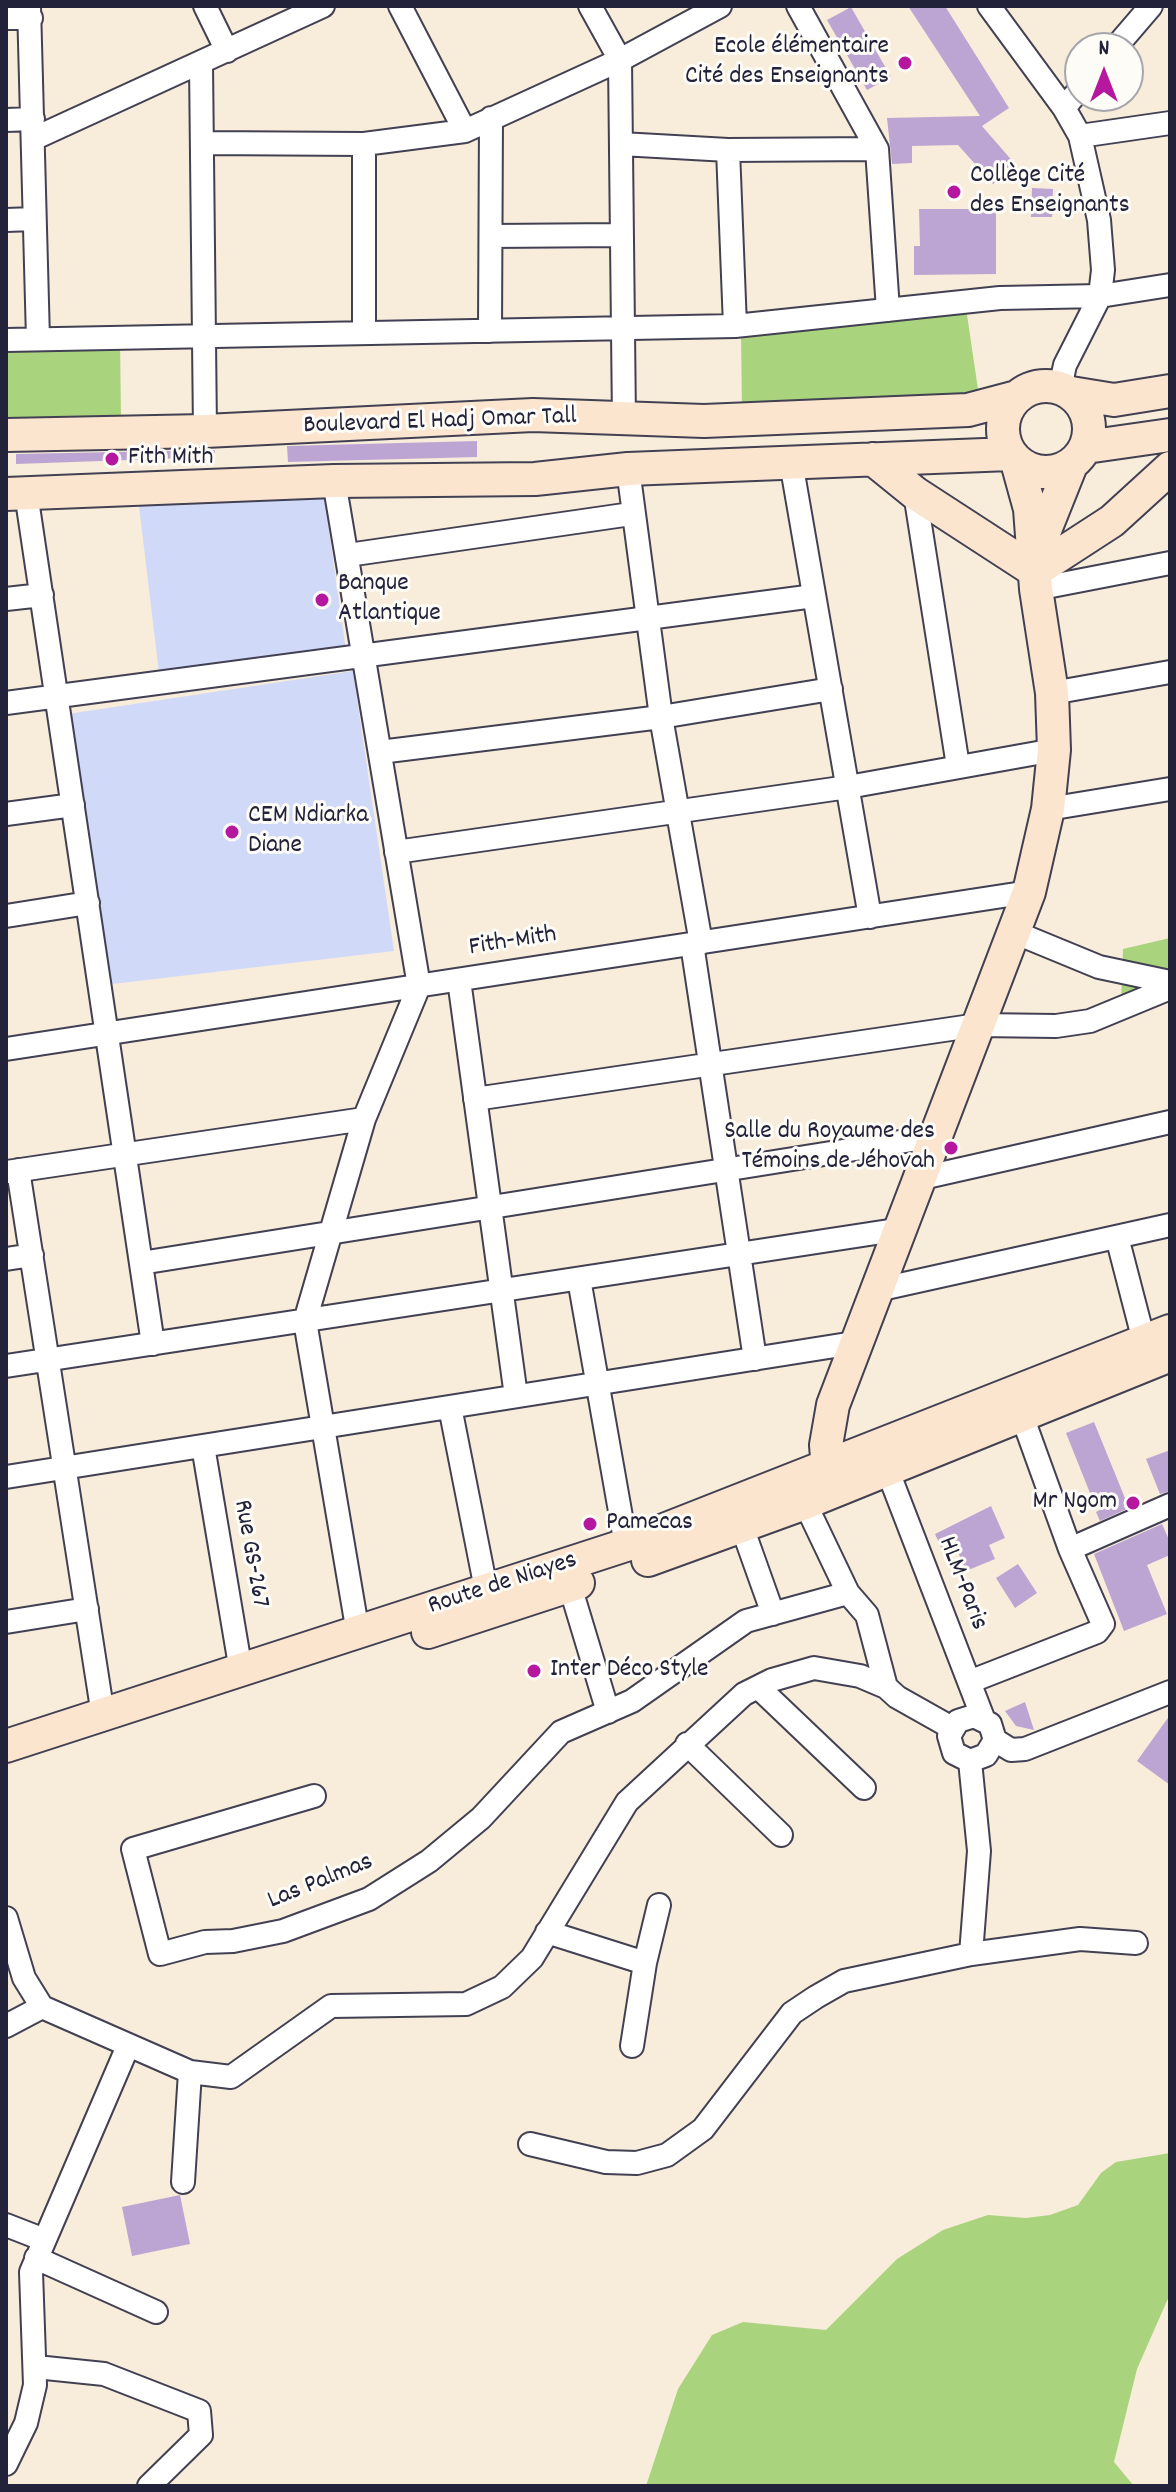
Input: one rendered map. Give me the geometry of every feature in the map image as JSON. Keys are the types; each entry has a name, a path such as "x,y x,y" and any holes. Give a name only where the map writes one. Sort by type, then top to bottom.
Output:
{"main road":[{"name":"Boulevard El Hadj Omar Tall","path":"6,435 205,431 533,415 624,421 704,421 968,410 1017,397 1037,387 1114,400 1170,391"},
{"path":"1035,572 1079,456 1088,417 1065,391"},
{"path":"821,1488 829,1421 854,1343 922,1178 1029,892 1048,809 1054,750 1052,693 1035,572 1030,509 1003,423 1007,409 1017,397"},
{"name":"Boulevard El Hadj Omar Tall","path":"16,494 334,481 535,479 628,469 873,459 1014,458 1044,472 1079,456 1170,435"},
{"path":"873,459 915,493 1035,572"},
{"path":"1035,572 1112,521 1170,468"},
{"name":"Route de Niayes","path":"6,1746 486,1589 887,1469 1022,1416 1161,1343"},
{"name":"Route de Niayes","path":"6,1766 570,1586 742,1527 821,1488 1161,1343"}],"street":[{"path":"205,6 227,51"},
{"path":"6,120 33,129 201,64 323,6"},
{"path":"400,6 465,131"},
{"path":"590,6 620,60 624,421"},
{"path":"202,143 364,144 465,131 620,60 720,6"},
{"path":"798,6 877,149 888,310"},
{"path":"989,6 1064,108"},
{"path":"1129,32 1151,6"},
{"path":"6,18 30,12 38,339"},
{"path":"201,64 205,431"},
{"path":"1065,391 1065,365 1100,296 1103,270 1099,220 1080,136 1066,112"},
{"path":"490,331 491,118"},
{"path":"1080,136 1170,123"},
{"path":"364,144 364,333"},
{"path":"621,144 728,150 877,149"},
{"path":"728,150 735,326"},
{"path":"6,220 34,219"},
{"path":"491,236 621,235"},
{"path":"6,340 735,326 1000,298 1100,296 1170,285"},
{"path":"791,462 870,917"},
{"path":"628,469 631,514 678,811 710,1062 755,1359"},
{"path":"334,481 419,986 364,1119 305,1321 358,1633"},
{"path":"915,493 958,766"},
{"path":"16,494 42,595 153,1344"},
{"path":"348,555 631,514"},
{"path":"1035,572 1170,563"},
{"path":"6,599 42,595"},
{"path":"6,703 814,596"},
{"path":"1052,693 1170,672"},
{"path":"380,752 661,717 831,689"},
{"path":"396,852 848,787 1054,750"},
{"path":"1048,809 1170,789"},
{"path":"6,814 73,805"},
{"name":"Fith-Mith","path":"6,1049 1029,892"},
{"path":"6,916 88,903"},
{"path":"1014,932 1099,967 1170,982"},
{"path":"459,980 516,1396"},
{"path":"475,1099 710,1062 978,1025 1056,1026 1090,1021 1170,988"},
{"path":"103,1715 32,1255 12,1171 364,1119"},
{"path":"922,1178 1170,1122"},
{"path":"141,1263 937,1136"},
{"path":"877,1290 1170,1225"},
{"path":"6,1366 902,1229"},
{"path":"1117,1237 1161,1343"},
{"path":"6,1259 32,1255"},
{"path":"579,1279 626,1545"},
{"path":"6,1477 854,1343"},
{"path":"450,1407 486,1589"},
{"path":"969,1682 1102,1629 1022,1416"},
{"name":"Rue GS-267","path":"203,1446 241,1671"},
{"name":"HLM-Paris","path":"887,1469 983,1718"},
{"path":"821,1488 848,1593 867,1615 886,1687"},
{"path":"1070,1549 1170,1505"},
{"path":"742,1527 773,1614"},
{"path":"570,1586 608,1712 632,1701 746,1621 848,1593"},
{"path":"6,1622 87,1609"},
{"path":"6,1918 24,1978 42,2007 190,2072 222,2078 237,2074 331,2006 466,2004 485,1997 519,1974 620,1811 687,1744 744,1694 758,1687 814,1668 860,1676 886,1687 897,1697 952,1728"},
{"path":"758,1687 864,1788"},
{"path":"995,1740 1011,1750 1025,1749 1170,1692"},
{"name":"Las Palmas","path":"314,1796 133,1849 160,1954 205,1942 233,1941 283,1931 369,1899 429,1861 481,1818 561,1732 608,1712"},
{"path":"965,1717 983,1718 994,1732 995,1740 986,1755 970,1761 954,1753 949,1736 952,1728 965,1717"},
{"path":"687,1744 781,1835"},
{"path":"970,1761 979,1851 971,1954"},
{"path":"632,2046 645,1963 659,1905"},
{"path":"547,1932 645,1963"},
{"path":"530,2144 606,2162 637,2163 667,2155 703,2129 792,2013 844,1981 971,1954 1080,1939 1136,1943"},
{"path":"6,2026 42,2007"},
{"path":"6,2464 32,2405 36,2367 29,2284 39,2249 128,2046"},
{"path":"183,2182 190,2072"},
{"path":"6,2225 39,2249 156,2312"},
{"path":"36,2367 104,2374 199,2411 201,2435 149,2486"}],"shaded area":[{"path":"324,495 346,651 159,673 139,506"},
{"name":"CEM Ndiarka Diane","path":"353,671 394,951 112,984 68,714"}],"green space":[{"path":"966,308 980,403 742,409 741,332"},
{"path":"120,341 121,420 6,420 6,352 69,350"},
{"path":"1170,938 1170,993 1121,1005 1123,949"},
{"path":"1170,2153 1170,2294 1137,2369 1114,2462 1134,2486 646,2486 678,2389 712,2335 743,2322 826,2330 897,2259 943,2230 988,2215 1026,2218 1050,2215 1078,2205 1101,2173 1116,2162"}],"building":[{"path":"908,6 945,6 1009,108 982,126 1015,164 993,184 958,145 912,146 912,163 892,164 887,118 980,116"},
{"path":"851,7 891,77 867,90 827,20"},
{"path":"1032,188 1053,189 1052,217 1031,217"},
{"path":"919,209 996,209 996,274 914,275 914,246 920,246"},
{"path":"477,441 477,457 288,462 287,446"},
{"path":"215,450 215,457 16,464 16,454"},
{"path":"1094,1422 1129,1508 1100,1521 1096,1512 1105,1507 1098,1495 1092,1498 1066,1433"},
{"path":"1170,1450 1170,1491 1160,1494 1146,1459"},
{"path":"991,1506 1005,1538 989,1545 995,1559 966,1571 957,1550 945,1556 935,1534"},
{"path":"1162,1524 1170,1542 1170,1555 1147,1565 1167,1614 1124,1631 1094,1554"},
{"path":"1018,1564 1037,1593 1015,1608 996,1578"},
{"path":"1025,1702 1034,1730 1016,1726 1005,1711"},
{"path":"1170,1715 1170,1785 1137,1761"},
{"path":"180,2195 190,2244 132,2256 122,2207"}],"place":[{"name":"Ecole élémentaire Cité des Enseignants","path":"905,63"},
{"name":"Collège Cité des Enseignants","path":"954,192"},
{"name":"Fith Mith","path":"112,459"},
{"name":"Banque Atlantique","path":"322,600"},
{"name":"CEM Ndiarka Diane","path":"232,832"},
{"name":"Salle du Royaume des Témoins de Jéhovah","path":"951,1148"},
{"name":"Mr Ngom","path":"1133,1503"},
{"name":"Pamecas","path":"590,1524"},
{"name":"Inter Déco Style","path":"534,1671"}]}
